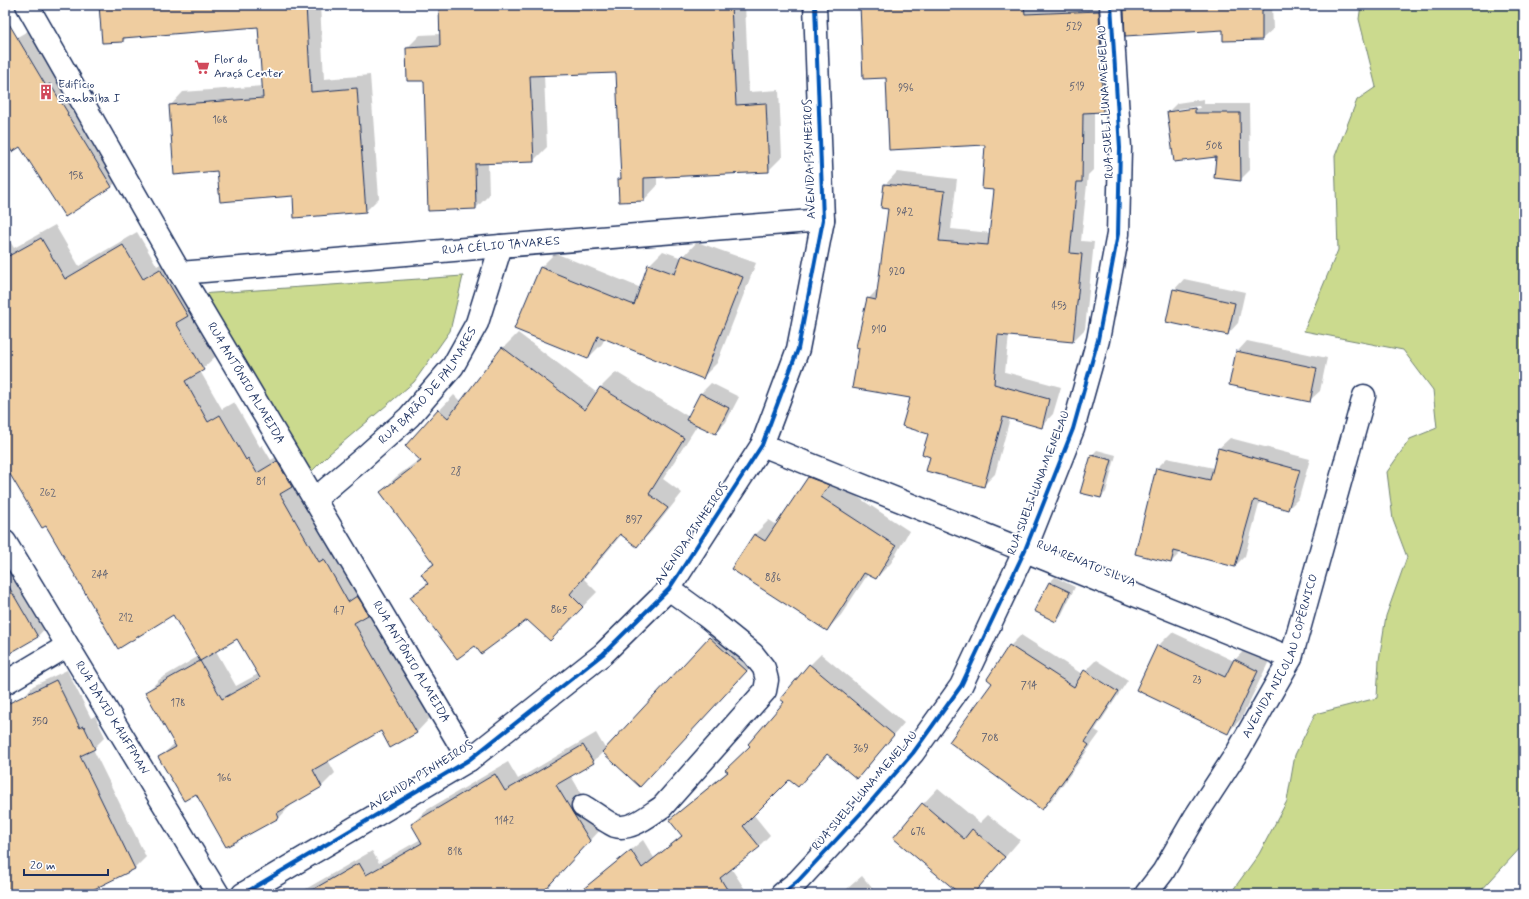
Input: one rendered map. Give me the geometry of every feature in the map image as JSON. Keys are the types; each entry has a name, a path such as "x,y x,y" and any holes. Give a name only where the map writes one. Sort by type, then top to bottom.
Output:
{"street":[{"name":"RUA ANTÔNIO ALMEIDA","path":"27,5 180,273 469,760"},
{"name":"AVENIDA PINHEIROS","path":"243,894 469,760 603,654 669,589 762,445 798,349 823,220 815,5"},
{"name":"RUA SUELI LUNA MENELAU","path":"782,894 798,882 908,759 961,686 1025,550 1073,429 1098,340 1118,234 1120,148 1111,5"},
{"name":"RUA CÉLIO TAVARES","path":"180,273 823,220"},
{"name":"RUA BARÃO DE PALMARES","path":"315,499 410,417 453,366 477,323 501,246"},
{"name":"AVENIDA NICOLAU COPÉRNICO","path":"1146,894 1163,872 1195,817 1238,751 1291,658 1364,396"},
{"name":"RUA RENATO SILVA","path":"762,445 1291,658"},
{"name":"RUA DAVID KAUFFMAN","path":"5,542 218,894"},
{"path":"583,806 615,826 629,826 645,818 662,807 765,690 767,680 764,668 754,654 669,589"},
{"path":"5,683 68,646"}],"green space":[{"path":"1361,5 1524,5 1524,844 1478,894 1230,894 1259,854 1287,801 1295,755 1315,714 1377,698 1379,660 1386,616 1407,557 1393,520 1387,472 1410,439 1437,428 1433,390 1403,350 1304,331 1338,250 1335,156 1357,100 1376,87 1359,19"},
{"path":"463,276 450,331 414,382 329,454 305,478 199,294"}],"building":[{"path":"99,5 306,5 311,92 357,88 366,212 294,218 293,196 220,202 217,171 174,175 169,105 263,98 258,27 123,38 123,42 102,43"},
{"path":"439,5 731,5 736,105 766,103 769,172 644,178 644,201 619,202 618,179 621,179 616,73 530,76 534,162 475,164 476,209 428,211 424,81 407,81 406,48 440,46"},
{"path":"860,5 1024,5 1025,14 1099,11 1103,112 1083,113 1082,182 1077,182 1070,253 1082,254 1073,342 998,335 994,384 1049,399 1042,428 1003,417 984,487 926,471 930,457 922,454 928,434 902,426 910,398 852,388 859,348 856,347 867,298 876,300 888,209 881,208 884,184 945,191 939,241 988,245 994,190 982,189 985,145 889,150 886,78 863,79"},
{"path":"1137,5 1262,5 1262,40 1223,41 1223,30 1125,36 1124,10 1137,9"},
{"path":"5,17 46,86 50,84 112,187 65,217 20,147 12,152 5,139"},
{"path":"1195,108 1195,113 1240,113 1241,181 1214,178 1216,157 1174,162 1167,112"},
{"path":"41,238 65,279 123,245 143,279 160,269 188,316 176,323 204,370 185,381 208,422 220,415 246,460 248,458 257,473 277,461 292,487 280,494 319,562 324,559 348,602 357,596 362,603 368,615 354,623 417,733 390,748 381,731 313,770 322,787 277,813 279,818 226,847 196,794 184,801 158,757 176,747 145,692 200,661 173,615 118,649 46,526 42,528 5,466 5,258","holes":["237,639 260,678 222,699 200,661"]},
{"path":"682,255 743,277 703,379 598,336 588,359 514,329 540,267 634,305 648,264 675,274"},
{"path":"1173,289 1235,303 1228,335 1166,322"},
{"path":"502,347 585,410 600,387 684,438 649,494 668,508 637,547 620,534 570,594 583,607 550,641 527,620 481,654 475,646 457,659 410,597 428,584 421,574 434,564 380,492 421,461 405,446 438,409 448,418"},
{"path":"1236,351 1317,368 1310,402 1229,385"},
{"path":"700,393 729,408 716,434 686,420"},
{"path":"1218,448 1300,470 1288,510 1254,500 1235,567 1174,551 1171,563 1135,554 1156,468 1210,480"},
{"path":"1091,455 1112,460 1101,498 1080,493"},
{"path":"808,477 829,485 821,497 896,546 876,579 864,573 827,631 731,569 754,534 765,541"},
{"path":"5,580 38,637 5,656"},
{"path":"1049,582 1070,592 1056,622 1034,611"},
{"path":"709,637 747,671 640,787 602,752"},
{"path":"1009,645 1074,687 1084,670 1118,692 1085,742 1089,745 1042,810 949,742 992,683 987,679"},
{"path":"1157,645 1225,677 1234,659 1258,671 1228,734 1136,690"},
{"path":"809,664 894,735 857,779 827,754 798,787 789,780 743,826 760,847 720,878 730,894 577,894 631,850 642,868 682,836 669,820 728,772 725,770 750,746 748,744 784,702 780,699"},
{"path":"56,680 80,728 84,726 95,749 80,756 135,869 84,894 5,894 5,705"},
{"path":"583,745 594,763 556,785 590,841 541,894 305,894 359,863 366,875 422,843 411,824 495,774 505,791"},
{"path":"922,803 964,839 972,829 1005,857 973,894 960,894 893,838"}],"cycle path":[{"path":"243,894 469,760 603,654 669,589 762,445 798,349 823,220 815,5"},
{"path":"782,894 798,881 861,813 913,753 961,686 1025,550 1073,429 1098,340 1118,234 1120,148 1111,5"}],"place":[{"name":"Flor do Araçá Center","path":"202,67"},
{"name":"Edifício Sambaíba I","path":"46,92"}]}
